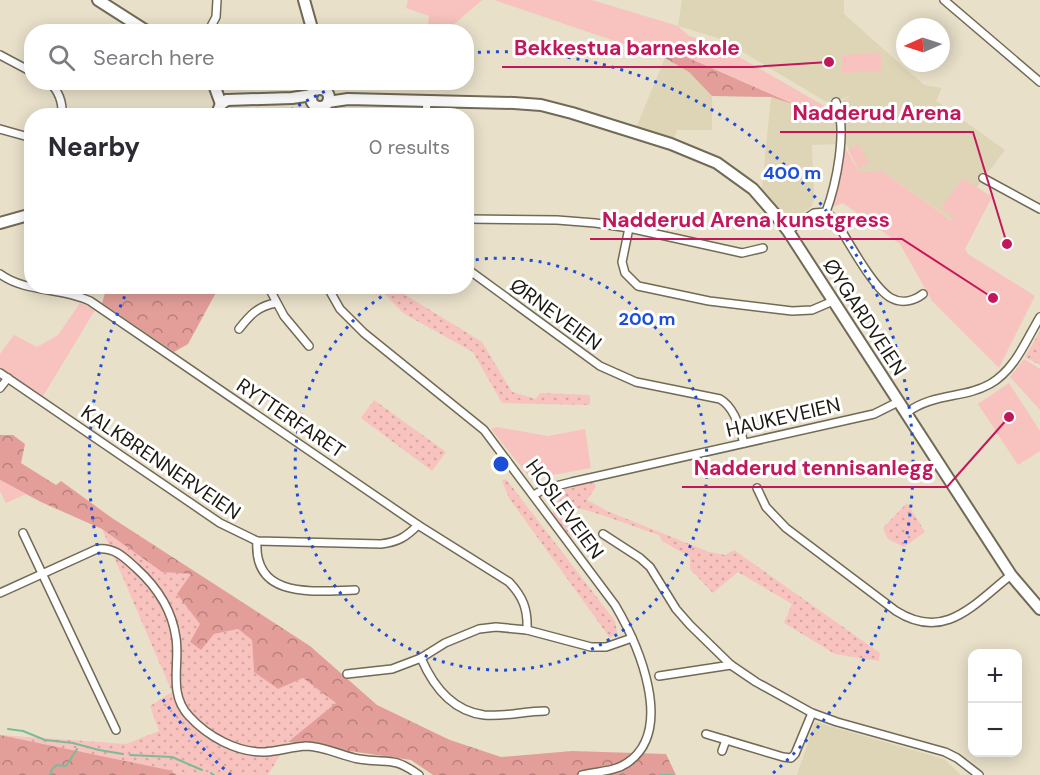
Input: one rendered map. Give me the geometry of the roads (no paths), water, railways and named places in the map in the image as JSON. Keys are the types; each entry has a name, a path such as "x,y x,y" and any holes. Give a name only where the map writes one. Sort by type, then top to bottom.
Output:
{"street":[{"path":"98,0 136,24"},
{"path":"212,24 216,17 217,0"},
{"path":"304,0 311,24"},
{"path":"944,0 1040,82"},
{"path":"0,55 24,68"},
{"path":"56,90 61,108"},
{"path":"217,90 224,102 221,108"},
{"name":"ØYGARDVEIEN","path":"224,102 319,98 514,103 547,106 689,150 717,163 743,180 788,231 1011,575 1040,609"},
{"path":"427,108 428,101"},
{"path":"826,212 838,163 840,124 836,102"},
{"path":"0,129 24,136"},
{"path":"983,178 1040,209"},
{"path":"788,231 814,213 826,212 835,220 880,289 899,301 910,301 923,294"},
{"path":"0,223 24,216"},
{"path":"474,219 557,220 629,228 742,253 763,248"},
{"path":"629,228 622,262 625,273 638,286 709,301 792,311 812,310 833,301"},
{"name":"RYTTERFARET","path":"0,274 24,285"},
{"name":"ØRNEVEIEN","path":"474,274 600,366 636,382 720,399 727,404 737,421 744,443"},
{"name":"RYTTERFARET","path":"70,294 90,301 418,525 509,582 520,594 526,608 527,630"},
{"path":"272,294 309,346"},
{"name":"HOSLEVEIEN","path":"332,294 340,309 364,333 484,430 615,605 632,639 647,683 648,732 640,750 625,765 582,775"},
{"path":"239,329 253,312 276,303"},
{"path":"906,413 923,402 981,388 996,380 1012,364 1040,317"},
{"name":"KALKBRENNERVEIEN","path":"0,373 220,523 257,541 381,544 398,541 418,525"},
{"path":"0,388 8,378"},
{"name":"HAUKEVEIEN","path":"534,495 544,489 572,482 874,414 898,402"},
{"path":"757,488 766,507 786,528 896,611 916,622 948,621 1011,575"},
{"path":"23,533 116,730"},
{"path":"603,534 650,567 676,609 731,665 756,682 812,713 945,752 979,775"},
{"path":"257,541 256,553 261,568 284,588 310,591 355,590"},
{"path":"0,594 97,549 113,550 134,566 158,591 173,621 178,655 177,692 182,708 200,727 225,742 249,750 265,752 307,746 322,748 361,759 392,760 419,775"},
{"path":"347,674 392,669 421,658 445,643 479,629 496,627 527,630 591,647 606,648 632,639"},
{"path":"421,658 432,682 440,692 465,709 484,715 545,711"},
{"path":"659,676 731,665"},
{"path":"706,734 791,758 795,754 812,713"},
{"path":"723,751 726,740"}],"waterway":[{"path":"8,729 23,731 45,740 73,743 123,754"},
{"path":"50,775 52,769 57,765 66,766 77,749"},
{"path":"130,755 172,757 202,770"},
{"path":"660,775 673,775"}],"place":[{"name":"Bekkestua barneskole","path":"829,62"},
{"name":"Nadderud Arena","path":"1007,244"},
{"name":"Nadderud Arena kunstgress","path":"993,298"},
{"name":"Nadderud tennisanlegg","path":"1009,417"}]}
